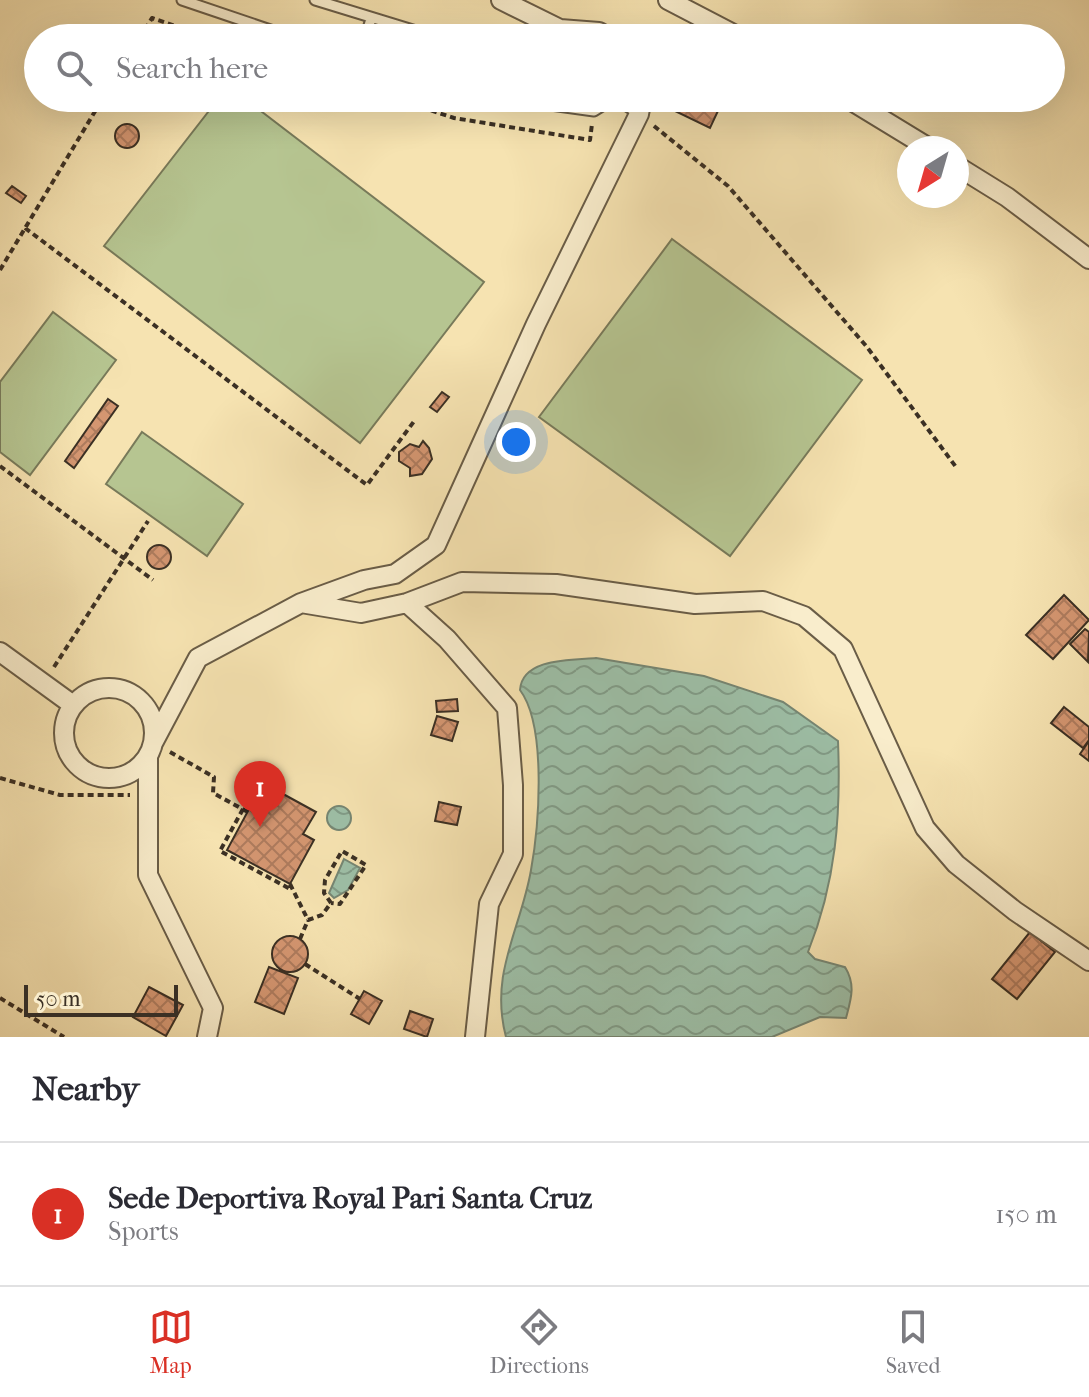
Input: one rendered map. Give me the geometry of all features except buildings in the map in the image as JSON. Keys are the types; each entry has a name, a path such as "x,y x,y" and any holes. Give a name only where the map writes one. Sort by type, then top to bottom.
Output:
{"street":[{"path":"501,0 550,24"},
{"path":"668,0 714,24"},
{"path":"207,1037 213,1008 148,875 150,750 149,714 129,693 100,689 73,705 63,731 65,745 82,770 111,779 126,776 150,750 198,658 301,603 364,580 395,574 436,545 536,324 637,112"},
{"path":"870,112 909,136"},
{"path":"969,173 1007,197 1089,259"},
{"path":"301,603 361,613 407,603 462,582 556,584 695,604 763,601 804,616 843,649 925,828 956,864 1015,911 1089,961"},
{"path":"407,603 447,639 507,708 513,785 513,854 489,904 475,1037"},
{"path":"0,652 73,705"}],"lane":[{"path":"182,0 253,24"},
{"path":"315,0 389,24"},
{"path":"369,24 371,19"}],"path":[{"path":"148,24 152,18 170,24"},
{"path":"0,270 95,112"},
{"path":"436,112 454,118 590,140 594,112"},
{"path":"647,112 728,186 867,347 956,467"},
{"path":"25,228 367,485 415,420"},
{"path":"0,466 153,580"},
{"path":"44,684 148,521"},
{"path":"150,750 214,777 213,793 246,810 220,851 294,891"},
{"path":"0,778 60,795 110,798 148,793"},
{"path":"342,851 366,865 347,899 340,904 331,903 324,893 325,880 342,851"},
{"path":"290,884 308,920"},
{"path":"300,939 308,920 322,915 331,903"},
{"path":"305,964 360,999"},
{"path":"0,998 64,1037"}],"shaded area":[{"path":"208,112 262,112 484,282 360,443 104,246"},
{"path":"672,239 862,380 730,556 539,417"},
{"path":"53,312 116,360 30,475 0,452 0,382"},
{"path":"142,432 243,504 207,556 106,484"}],"water":[{"path":"596,658 704,676 783,702 838,741 839,796 835,848 825,900 808,952 815,959 845,967 851,986 846,1018 820,1017 772,1037 506,1037 501,992 508,952 531,870 538,803 534,727 529,706 520,690 529,672 538,666"},
{"path":"339,806 348,809 351,818 348,827 339,830 330,827 327,818 330,809"},
{"path":"344,859 360,868 348,890 334,898 329,893"}],"place":[{"name":"Sede Deportiva Royal Pari Santa Cruz","path":"260,827"}]}
